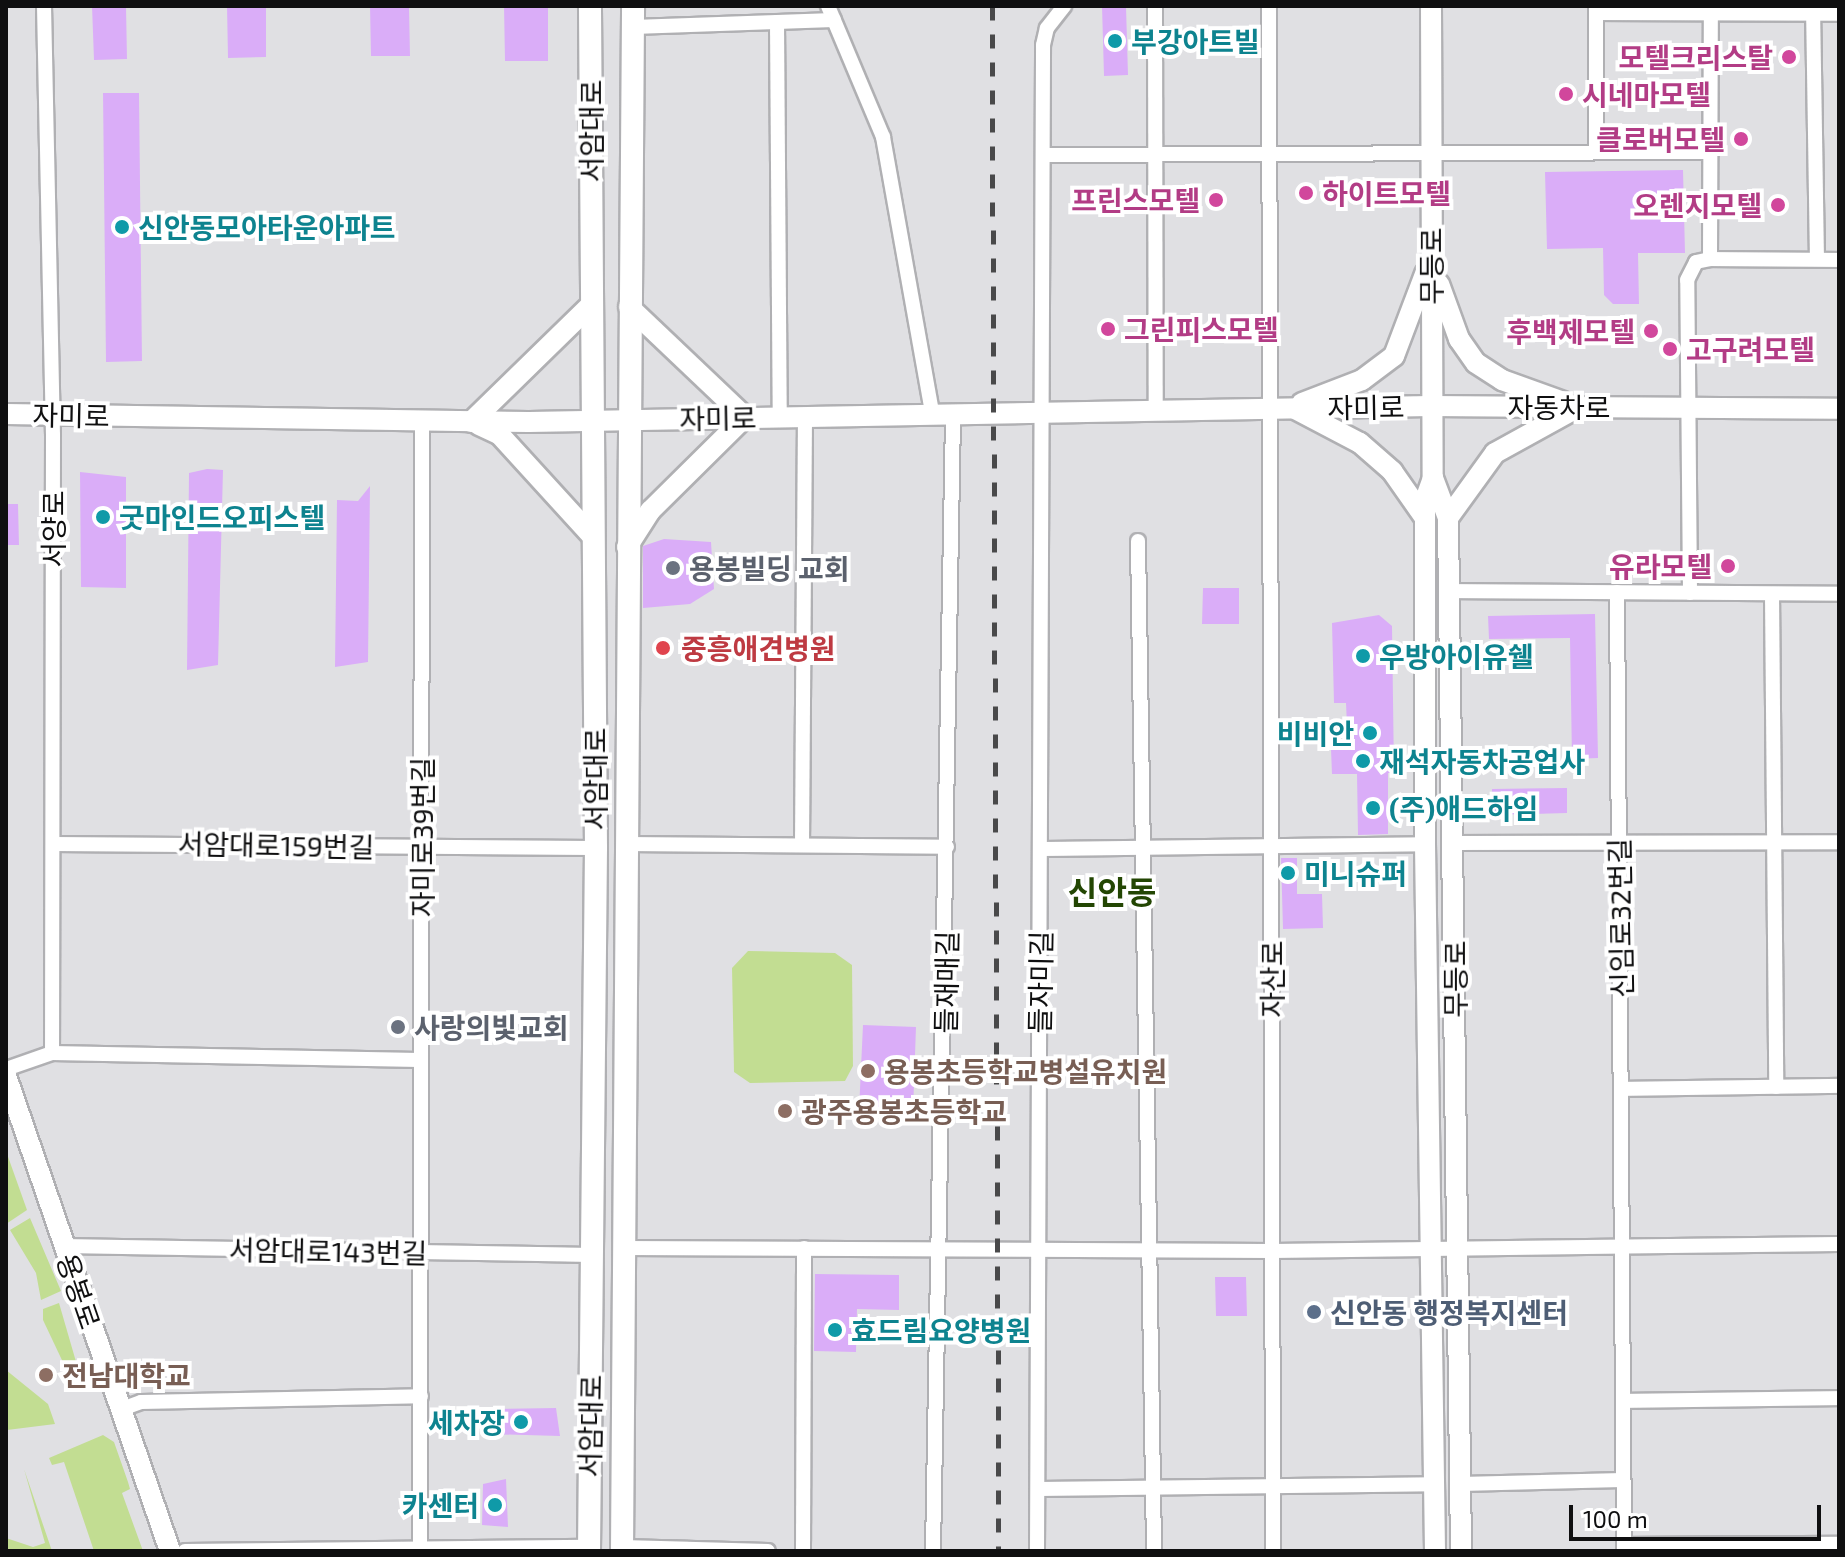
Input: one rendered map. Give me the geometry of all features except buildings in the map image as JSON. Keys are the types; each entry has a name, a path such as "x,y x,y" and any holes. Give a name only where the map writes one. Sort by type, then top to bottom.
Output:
{"main road":[{"name":"서암대로","path":"589,1549 596,848 590,6"},
{"name":"서암대로","path":"622,1549 633,16"}],"street":[{"name":"서양로","path":"44,6 52,415 52,1053"},
{"name":"들자미길","path":"1037,1551 1035,1251 1042,849 1043,45 1047,28 1064,6"},
{"path":"1155,6 1156,411"},
{"name":"자산로","path":"1269,6 1273,1551"},
{"name":"무등로","path":"1431,6 1433,478 1425,518 1425,844 1435,1551"},
{"path":"1596,152 1596,9 1813,10 1839,14"},
{"path":"1710,259 1711,10"},
{"path":"1813,10 1817,259"},
{"path":"831,13 883,137 932,413"},
{"name":"서암대로","path":"633,16 777,22 831,13"},
{"path":"777,22 780,417"},
{"path":"1044,155 1711,152"},
{"path":"1291,408 1362,380 1394,356 1432,252"},
{"path":"1432,252 1445,307 1476,363 1502,380 1578,408"},
{"path":"1690,593 1687,280 1696,262 1710,259 1839,260"},
{"path":"592,304 471,422 500,435 594,538"},
{"path":"627,547 650,511 745,417 629,307"},
{"name":"자미로","path":"6,414 471,422 1431,406"},
{"name":"자동차로","path":"1431,406 1839,409"},
{"path":"1291,408 1360,443 1392,471 1425,518"},
{"path":"1448,518 1495,453 1578,408"},
{"name":"들재매길","path":"933,1551 943,1250 953,414"},
{"path":"802,845 805,416"},
{"name":"자미로39번길","path":"420,1549 422,421"},
{"name":"무등로","path":"1433,478 1445,496 1448,518 1456,843 1454,1248 1461,1551"},
{"path":"1138,541 1154,1551"},
{"path":"1448,591 1839,594"},
{"name":"신임로32번길","path":"1617,592 1624,1548"},
{"path":"1772,594 1776,1087"},
{"path":"1456,843 1839,842"},
{"name":"서암대로159번길","path":"53,844 596,848"},
{"path":"626,844 947,847"},
{"path":"1042,849 1425,844"},
{"path":"6,1069 52,1053 419,1060"},
{"name":"용봉로","path":"6,1076 170,1551"},
{"path":"1622,1089 1839,1086"},
{"path":"623,1248 1272,1251 1624,1244 1839,1244"},
{"name":"서암대로143번길","path":"63,1246 592,1255"},
{"path":"803,1551 804,1248"},
{"path":"119,1410 141,1402 421,1396"},
{"path":"1624,1401 1839,1398"},
{"path":"1460,1484 1623,1480"},
{"path":"1038,1489 1434,1484"},
{"path":"1624,1548 1839,1544"},
{"path":"185,1551 589,1549"},
{"path":"622,1549 768,1551"}],"green space":[{"path":"748,951 835,953 852,965 853,1066 845,1081 750,1083 734,1072 732,968"},
{"path":"6,1151 27,1210 6,1224"},
{"path":"30,1218 61,1291 41,1300 36,1273 10,1230"},
{"path":"59,1303 79,1372 69,1375 43,1320 43,1309"},
{"path":"6,1370 48,1404 55,1424 7,1430"},
{"path":"103,1435 114,1442 128,1482 130,1489 122,1493 143,1551 94,1551 64,1462 52,1465 49,1458"},
{"path":"24,1469 52,1551 6,1551 6,1538 33,1547 45,1543"}],"railway":[{"path":"992,6 999,1551"}],"place":[{"name":"부강아트빌","path":"1115,41"},
{"name":"모텔크리스탈","path":"1789,57"},
{"name":"시네마모텔","path":"1566,94"},
{"name":"클로버모텔","path":"1741,139"},
{"name":"하이트모텔","path":"1306,193"},
{"name":"프린스모텔","path":"1216,200"},
{"name":"오렌지모텔","path":"1778,205"},
{"name":"신안동모아타운아파트","path":"122,227"},
{"name":"그린피스모텔","path":"1108,329"},
{"name":"후백제모텔","path":"1651,331"},
{"name":"고구려모텔","path":"1670,349"},
{"name":"굿마인드오피스텔","path":"103,517"},
{"name":"유라모텔","path":"1728,566"},
{"name":"용봉빌딩 교회","path":"673,568"},
{"name":"중흥애견병원","path":"663,648"},
{"name":"우방아이유쉘","path":"1363,656"},
{"name":"비비안","path":"1370,733"},
{"name":"재석자동차공업사","path":"1363,761"},
{"name":"(주)애드하임","path":"1373,808"},
{"name":"미니슈퍼","path":"1288,873"},
{"name":"사랑의빛교회","path":"398,1027"},
{"name":"용봉초등학교병설유치원","path":"868,1071"},
{"name":"광주용봉초등학교","path":"785,1111"},
{"name":"신안동 행정복지센터","path":"1314,1312"},
{"name":"효드림요양병원","path":"835,1330"},
{"name":"전남대학교","path":"46,1375"},
{"name":"세차장","path":"521,1422"},
{"name":"카센터","path":"495,1505"}],"district":[{"name":"신안동","path":"1112,891"}]}
